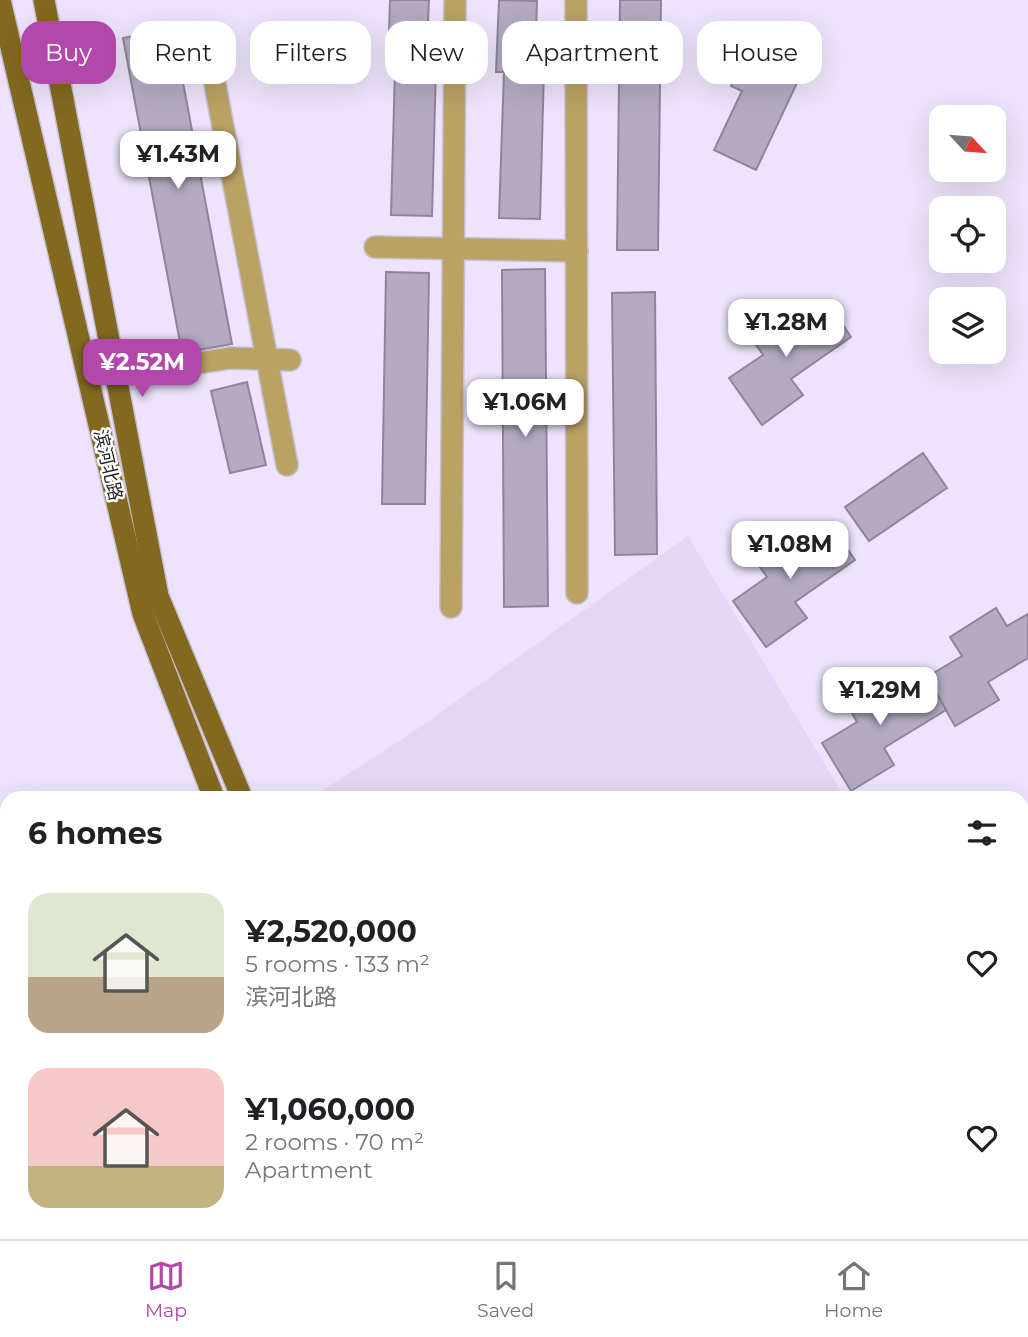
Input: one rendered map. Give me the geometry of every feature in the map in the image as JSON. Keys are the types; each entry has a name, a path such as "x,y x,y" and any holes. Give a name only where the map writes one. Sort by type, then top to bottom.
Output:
{"main road":[{"name":"滨河北路","path":"0,0 143,614 211,791"},
{"name":"滨河北路","path":"44,0 158,596 239,791"}],"street":[{"path":"451,607 456,0"},
{"path":"576,0 577,593"},
{"path":"215,84 287,465"},
{"path":"375,247 577,251"},
{"path":"116,376 230,358 290,360"}],"shaded area":[{"path":"688,536 841,791 322,791 413,732"}],"building":[{"path":"390,0 429,0 428,21 389,21"},
{"path":"499,0 537,1 536,21 502,21 502,72 496,72"},
{"path":"620,0 661,0 661,21 620,21"},
{"path":"130,37 130,75 123,38"},
{"path":"132,84 183,84 232,344 182,353"},
{"path":"395,84 436,84 432,216 391,215"},
{"path":"504,84 544,84 540,219 499,218"},
{"path":"619,84 660,84 658,250 617,250"},
{"path":"797,84 756,170 714,150 742,91 731,86"},
{"path":"545,269 548,606 504,607 502,270"},
{"path":"386,272 429,273 425,504 382,504"},
{"path":"655,292 657,554 615,555 612,293"},
{"path":"794,305 806,322 829,305 851,337 791,379 803,395 762,425 729,378 763,355 750,336"},
{"path":"247,382 266,465 230,473 211,391"},
{"path":"923,453 947,488 869,541 845,507"},
{"path":"798,527 810,544 833,528 855,560 795,602 807,618 766,647 733,601 767,577 754,559"},
{"path":"996,608 1007,626 1028,614 1028,658 988,682 999,700 955,726 927,677 962,656 950,637"},
{"path":"892,674 903,692 927,677 946,710 884,748 894,765 851,791 822,743 857,722 846,702"}]}
